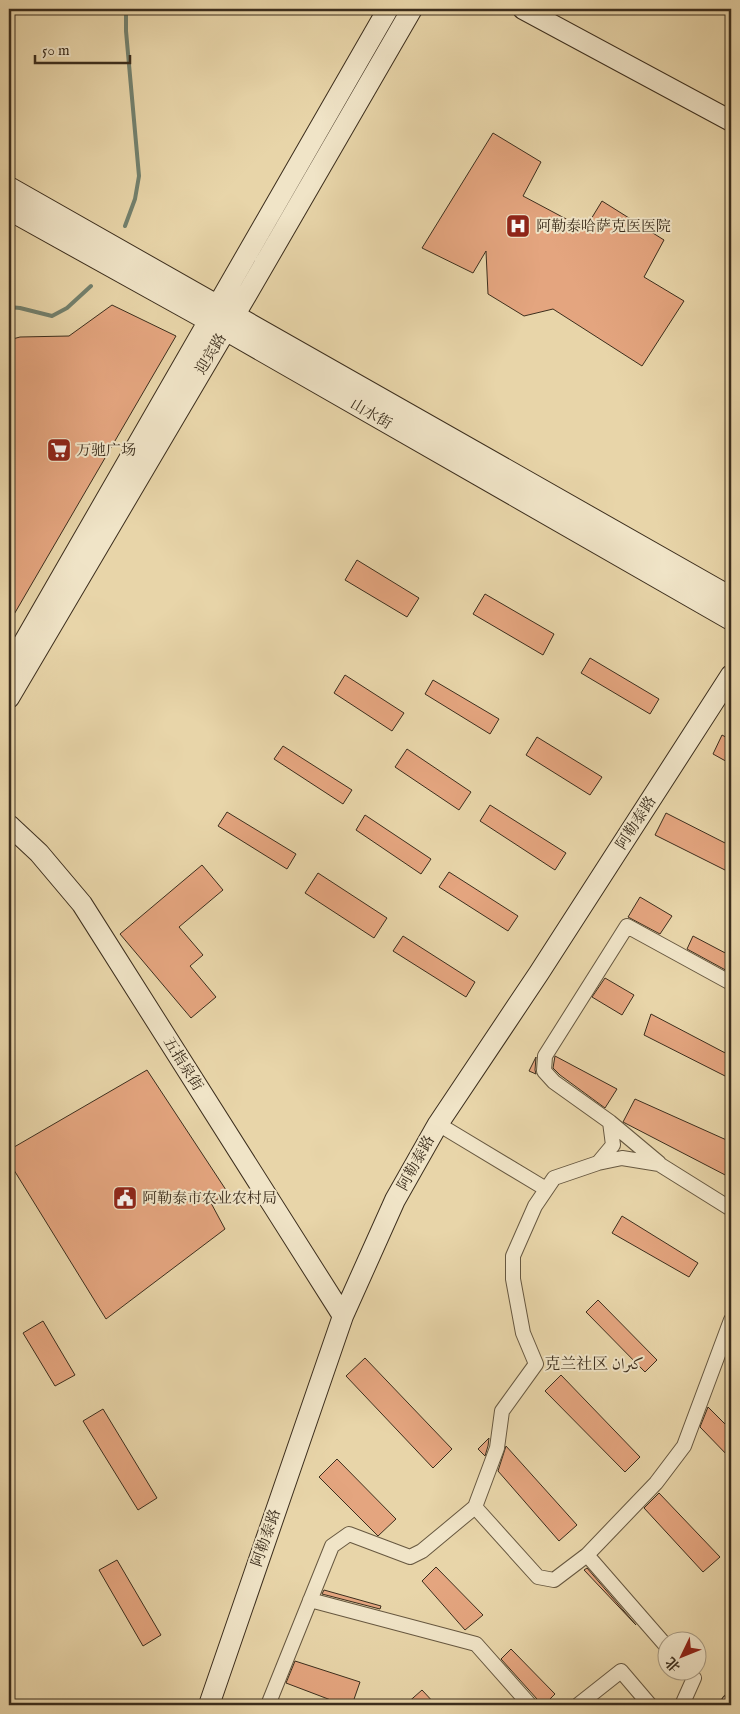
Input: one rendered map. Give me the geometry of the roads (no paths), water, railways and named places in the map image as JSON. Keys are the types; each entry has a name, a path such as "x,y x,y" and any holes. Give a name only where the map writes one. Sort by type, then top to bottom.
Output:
{"main road":[{"name":"迎宾路","path":"9,698 222,318 388,9"},
{"name":"迎宾路","path":"9,668 412,9"},
{"path":"523,9 731,121"},
{"name":"山水街","path":"9,187 222,318 731,620"},
{"name":"山水街","path":"9,210 222,318 731,597"},
{"name":"阿勒泰路","path":"209,1705 342,1316 395,1200 438,1124 539,973 731,675"},
{"name":"五指泉街","path":"9,825 39,853 82,904 342,1316"}],"street":[{"path":"731,983 627,926 545,1056 544,1071 554,1082 610,1122 659,1164 731,1209"},
{"path":"598,1163 613,1145 610,1122"},
{"path":"438,1124 546,1189"},
{"path":"268,1705 332,1546 349,1534 410,1557 422,1551 475,1507 497,1448 502,1411 536,1364 523,1333 513,1279 513,1256 535,1206 546,1189 554,1178 598,1163 622,1158 659,1164"},
{"path":"475,1507 538,1577 554,1580 587,1555 656,1483 684,1446 731,1320"},
{"path":"587,1555 658,1637"},
{"path":"310,1600 476,1644 530,1705"},
{"path":"578,1705 621,1671 650,1705"},
{"path":"682,1705 692,1682"}],"waterway":[{"path":"125,226 135,199 139,176 126,31 126,9"},
{"path":"9,307 52,316 67,308 91,286"}],"place":[{"name":"阿勒泰哈萨克医医院","path":"518,226"},
{"name":"万驰广场","path":"59,450"},
{"name":"阿勒泰市农业农村局","path":"125,1198"}],"district":[{"name":"克兰社区 كىران","path":"594,1365"}]}
